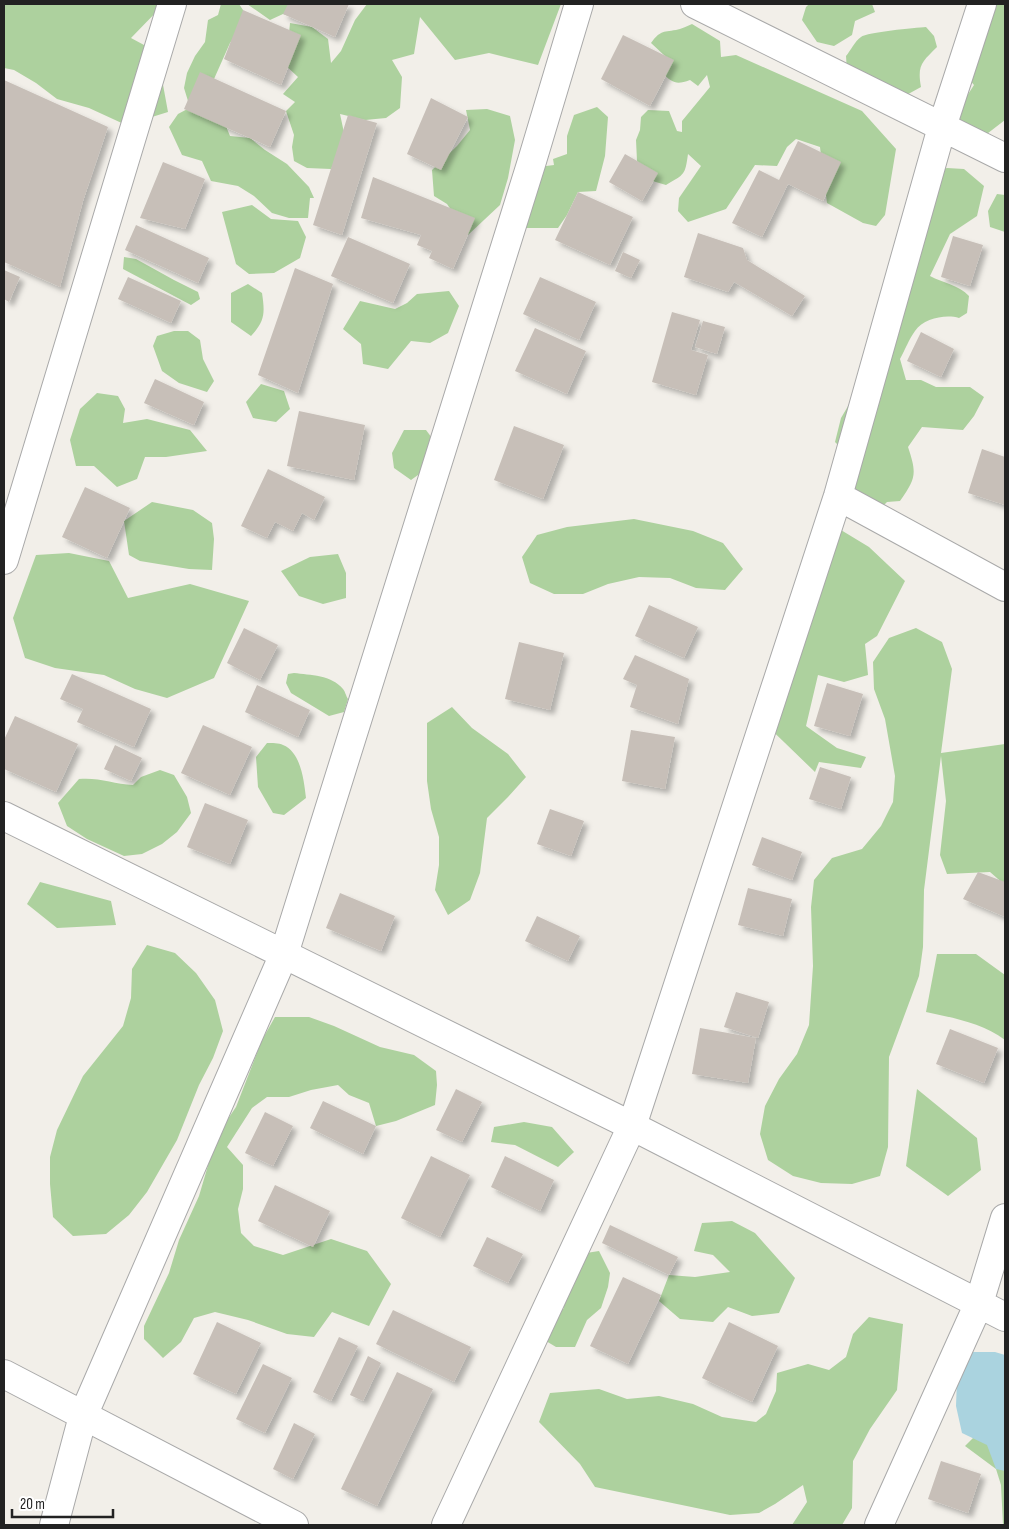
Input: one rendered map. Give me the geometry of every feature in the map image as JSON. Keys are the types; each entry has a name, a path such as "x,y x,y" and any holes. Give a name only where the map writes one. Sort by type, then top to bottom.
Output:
{"street":[{"path":"4,560 172,4"},
{"path":"54,1525 83,1416 284,954 530,169 579,4"},
{"path":"695,4 1005,158"},
{"path":"446,1525 632,1126 838,496 942,127 982,4"},
{"path":"838,496 1005,587"},
{"path":"4,816 632,1126 1005,1317"},
{"path":"878,1525 979,1303 1005,1218"},
{"path":"4,1374 294,1525"}],"green space":[{"path":"4,4 164,4 131,38 157,52 168,112 126,125 89,108 57,99 36,83 14,70 4,68"},
{"path":"221,4 239,4 243,10 244,25 230,43 214,79 188,101 184,88 187,73 195,56 205,42 208,20 218,15"},
{"path":"247,4 296,4 289,16 283,14 270,20"},
{"path":"367,4 561,4 538,65 489,53 455,60 420,17 414,54 392,60 402,77 400,108 386,118 365,120 340,114 346,142 331,169 307,168 294,161 292,147 294,135 286,111 295,102 283,94 298,77 283,63 288,44 290,23 312,27 328,39 331,63 341,51 355,20"},
{"path":"809,4 872,4 875,12 855,21 852,35 834,46 817,42 802,20 806,7"},
{"path":"974,4 1005,4 1005,120 979,140 958,127 956,113 974,85 963,72"},
{"path":"692,24 720,41 721,57 736,55 862,111 896,149 885,215 876,226 863,223 827,203 820,147 796,139 787,147 777,166 755,165 726,209 688,222 678,211 679,198 701,166 688,154 685,170 677,178 666,185 649,180 637,161 636,140 640,130 641,117 648,110 669,111 677,131 682,132 682,121 710,87 707,75 698,86 690,80 678,83 669,79 662,73 665,56 651,43 662,33 678,30"},
{"path":"926,27 934,36 937,47 928,56 920,69 921,87 901,98 847,71 846,56 861,37 881,32"},
{"path":"193,106 223,119 230,136 250,138 287,164 309,187 314,198 310,198 308,218 289,218 272,213 254,196 238,186 211,181 202,161 182,155 169,127 178,114"},
{"path":"597,107 608,117 605,156 596,191 578,192 567,215 558,228 517,228 531,168 554,165 553,159 567,154 567,136 574,115"},
{"path":"487,109 510,116 515,140 508,178 500,205 468,235 447,204 434,196 432,170 457,146 470,130 466,110"},
{"path":"947,168 964,169 984,186 977,216 950,234 930,276 956,287 969,296 967,313 959,318 942,317 924,323 913,334 900,359 906,380 921,380 936,387 970,387 984,397 974,416 963,430 922,427 908,447 914,470 909,487 900,501 887,502 878,511 858,504 843,450 835,442 841,418 858,389 916,232 931,218 926,214 934,172"},
{"path":"997,194 1005,195 1005,232 990,227 988,211"},
{"path":"252,205 271,219 298,221 306,237 300,258 274,273 249,274 236,264 222,212"},
{"path":"124,257 136,259 198,292 200,299 191,305 123,269"},
{"path":"248,284 262,293 264,306 259,326 251,336 231,322 231,293"},
{"path":"449,291 459,306 448,333 430,343 411,341 388,369 363,364 361,344 343,329 360,301 395,309 407,303 417,294"},
{"path":"174,331 188,331 200,340 203,359 214,381 207,392 179,383 162,371 153,346 157,336"},
{"path":"261,384 284,391 290,409 276,422 253,418 246,402"},
{"path":"97,393 118,396 125,409 123,423 147,419 190,430 207,451 166,457 145,457 137,479 117,487 94,466 76,466 70,440 80,409"},
{"path":"404,430 426,430 432,438 432,465 411,480 394,468 392,453"},
{"path":"152,502 193,510 212,523 214,539 212,570 189,569 140,561 129,555 124,521"},
{"path":"634,519 693,531 723,543 743,569 725,590 696,588 670,578 639,577 608,584 583,594 554,594 530,583 522,557 537,535 567,527"},
{"path":"836,527 869,547 905,581 877,636 865,644 868,675 844,682 818,675 806,726 837,748 866,757 861,768 819,762 815,772 756,715 782,644 803,556"},
{"path":"69,553 109,561 128,598 190,584 249,601 214,678 167,698 135,689 104,675 55,668 25,658 13,618 36,555"},
{"path":"338,554 346,573 346,598 323,604 299,596 281,571 310,557"},
{"path":"916,628 942,642 952,669 941,753 1005,744 1005,885 990,872 947,874 940,855 946,801 941,756 924,890 923,947 919,976 889,1057 888,1147 880,1176 852,1184 821,1183 793,1176 768,1160 760,1134 765,1106 779,1079 797,1054 809,1025 813,966 811,907 814,880 832,858 862,849 881,826 893,802 895,776 885,719 874,689 873,662 889,638"},
{"path":"288,674 320,676 338,684 344,690 348,699 344,712 329,716 291,693 286,683"},
{"path":"452,707 472,728 508,754 526,777 487,818 480,873 470,900 448,915 435,890 439,865 439,837 431,809 427,781 427,723"},
{"path":"267,743 280,744 289,749 298,760 303,776 306,798 284,815 273,813 258,787 256,757"},
{"path":"160,770 174,775 187,797 191,813 177,832 162,844 142,854 124,856 87,839 67,826 58,803 79,779 93,779 133,785 141,777"},
{"path":"40,882 111,901 116,925 57,928 27,904"},
{"path":"147,945 175,953 196,973 215,1000 223,1031 177,1140 147,1192 129,1215 106,1234 73,1236 53,1217 50,1157 57,1130 83,1076 123,1026 131,998 132,969"},
{"path":"937,954 976,954 1005,975 1005,1040 977,1025 926,1012"},
{"path":"275,1017 309,1017 380,1047 414,1055 436,1071 435,1105 396,1121 376,1126 369,1103 349,1095 338,1085 311,1090 289,1097 267,1097 252,1108 227,1147 243,1165 243,1189 238,1209 241,1233 254,1246 283,1255 331,1239 367,1251 391,1284 369,1326 332,1312 314,1337 287,1334 248,1320 215,1312 194,1318 181,1342 163,1358 144,1339 144,1326 169,1273 179,1240 199,1196 217,1135 236,1107 262,1040"},
{"path":"917,1089 977,1138 981,1170 948,1196 906,1166"},
{"path":"524,1122 552,1127 574,1152 558,1167 515,1145 491,1142 494,1127"},
{"path":"732,1221 755,1233 795,1278 779,1313 752,1316 728,1307 713,1322 680,1319 659,1301 669,1275 695,1277 730,1272 713,1255 694,1251 702,1223"},
{"path":"599,1251 610,1273 608,1287 601,1308 587,1320 575,1347 556,1347 546,1341 544,1327 564,1308 559,1289 580,1254"},
{"path":"869,1317 903,1324 897,1390 870,1429 853,1461 852,1508 842,1525 792,1525 807,1502 803,1485 759,1513 730,1515 595,1487 580,1464 539,1422 550,1393 599,1389 627,1399 659,1396 693,1404 722,1417 756,1422 766,1414 776,1391 777,1373 808,1364 829,1370 846,1357 853,1334"},
{"path":"973,1438 1005,1442 1005,1525 1003,1525 1001,1485 996,1469 965,1446"}],"water":[{"path":"967,1352 995,1352 1005,1355 1005,1471 996,1469 987,1445 962,1433 956,1406 957,1379"}],"building":[{"path":"288,4 349,4 335,37 283,14"},
{"path":"243,10 301,35 281,85 224,59"},
{"path":"623,35 674,60 650,106 601,79"},
{"path":"200,72 286,111 270,147 184,109"},
{"path":"4,80 108,127 83,201 60,287 4,262"},
{"path":"431,98 468,117 441,170 407,154"},
{"path":"348,115 377,123 342,235 313,225"},
{"path":"798,141 841,162 823,201 788,184 762,237 732,223 759,170 779,180"},
{"path":"625,154 658,173 642,201 609,182"},
{"path":"163,162 205,179 185,229 140,218"},
{"path":"373,177 475,218 453,269 429,258 432,251 417,245 421,235 361,218"},
{"path":"578,192 633,217 610,265 555,240"},
{"path":"136,225 209,258 198,283 125,250"},
{"path":"698,233 743,248 747,260 805,296 792,316 734,282 728,292 684,277"},
{"path":"953,236 983,245 970,286 941,277"},
{"path":"348,237 410,264 393,303 331,276"},
{"path":"623,252 640,260 631,278 615,271"},
{"path":"295,268 333,284 298,393 258,375"},
{"path":"4,270 20,277 9,302 4,299"},
{"path":"128,277 181,301 171,323 118,299"},
{"path":"540,277 596,302 579,340 523,314"},
{"path":"672,312 700,320 691,350 708,355 696,395 652,382"},
{"path":"703,321 725,327 717,354 695,347"},
{"path":"535,328 586,351 567,394 515,371"},
{"path":"921,332 954,349 941,377 907,361"},
{"path":"155,379 204,402 194,425 144,403"},
{"path":"299,411 365,425 354,480 287,466"},
{"path":"514,426 564,445 543,499 494,480"},
{"path":"982,449 1005,457 1005,505 968,493"},
{"path":"268,469 325,497 314,520 302,513 293,531 275,522 267,538 241,526"},
{"path":"85,487 130,508 107,558 62,537"},
{"path":"649,605 698,627 684,658 635,636"},
{"path":"244,628 278,645 260,680 227,663"},
{"path":"519,642 564,653 550,710 505,699"},
{"path":"635,655 689,679 678,724 630,707 637,685 623,679"},
{"path":"72,674 151,709 134,747 77,722 83,709 60,699"},
{"path":"827,683 863,694 850,736 814,726"},
{"path":"257,685 310,710 298,737 245,712"},
{"path":"15,716 78,744 56,792 4,769 4,740"},
{"path":"203,725 252,747 230,795 181,773"},
{"path":"631,730 675,737 665,789 622,781"},
{"path":"115,745 142,758 131,781 104,769"},
{"path":"820,767 851,777 841,809 809,799"},
{"path":"205,803 248,820 230,864 187,847"},
{"path":"550,809 584,821 571,856 537,844"},
{"path":"762,837 802,852 792,880 752,865"},
{"path":"978,872 1005,882 1005,917 963,899"},
{"path":"748,888 792,899 783,936 738,925"},
{"path":"340,893 395,916 381,951 326,928"},
{"path":"537,916 580,936 568,961 525,941"},
{"path":"736,992 769,1002 758,1038 724,1027"},
{"path":"700,1028 756,1038 748,1083 692,1074"},
{"path":"950,1029 998,1048 984,1083 936,1064"},
{"path":"456,1089 482,1102 462,1142 436,1130"},
{"path":"323,1101 376,1126 363,1154 310,1128"},
{"path":"265,1112 293,1126 273,1166 245,1153"},
{"path":"431,1156 470,1175 440,1237 401,1218"},
{"path":"505,1156 554,1180 540,1211 491,1187"},
{"path":"275,1185 330,1211 313,1247 258,1221"},
{"path":"610,1225 678,1257 669,1275 602,1243"},
{"path":"487,1237 523,1254 508,1283 473,1266"},
{"path":"623,1277 661,1295 628,1364 590,1346"},
{"path":"393,1310 471,1347 454,1382 376,1344"},
{"path":"217,1322 261,1343 236,1394 193,1374"},
{"path":"729,1322 778,1346 752,1402 702,1378"},
{"path":"339,1337 358,1346 331,1401 313,1392"},
{"path":"368,1356 381,1363 363,1401 350,1395"},
{"path":"263,1364 292,1378 265,1433 236,1419"},
{"path":"397,1372 433,1389 377,1506 341,1489"},
{"path":"294,1423 315,1434 293,1479 273,1469"},
{"path":"941,1461 981,1474 968,1513 928,1499"}]}
